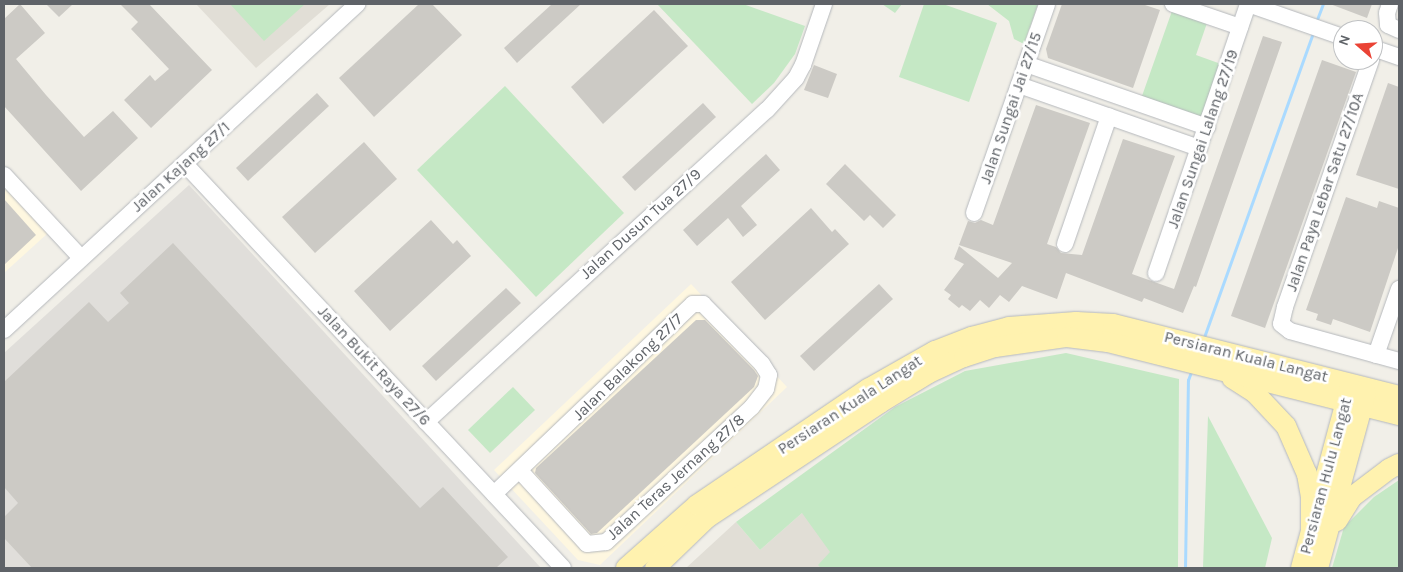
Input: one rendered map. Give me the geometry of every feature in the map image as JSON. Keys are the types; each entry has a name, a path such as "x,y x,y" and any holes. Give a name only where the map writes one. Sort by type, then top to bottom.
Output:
{"main road":[{"name":"Persiaran Kuala Langat","path":"626,568 868,389 935,351 972,337 1009,327 1076,322 1113,324 1210,361 1357,394 1399,396"},
{"path":"1210,361 1255,393 1286,426 1307,474 1319,533"},
{"name":"Persiaran Kuala Langat","path":"1357,394 1399,415"},
{"name":"Persiaran Hulu Langat","path":"1301,568 1319,533 1357,394"},
{"path":"1319,533 1352,498 1389,469 1399,464"},
{"name":"Persiaran Kuala Langat","path":"655,568 702,512"},
{"name":"Persiaran Hulu Langat","path":"1318,568 1319,533"}],"street":[{"name":"Jalan Kajang 27/1","path":"4,330 357,4"},
{"name":"Jalan Dusun Tua 27/9","path":"426,422 767,110 796,78 803,65 824,4"},
{"name":"Jalan Sungai Jai 27/15","path":"974,213 1047,4"},
{"path":"1173,4 1240,27"},
{"path":"1248,4 1333,34"},
{"name":"Jalan Sungai Lalang 27/19","path":"1156,273 1248,4"},
{"path":"1388,8 1388,25 1399,30"},
{"path":"1383,55 1399,57"},
{"path":"1026,64 1206,127"},
{"name":"Jalan Paya Lebar Satu 27/10A","path":"1367,70 1285,307 1281,324 1290,331 1376,355"},
{"path":"1019,85 1199,148"},
{"path":"1065,244 1109,116"},
{"name":"Jalan Bukit Raya 27/6","path":"185,164 563,568"},
{"path":"4,175 81,258"},
{"path":"1399,289 1376,355 1399,361"},
{"name":"Jalan Balakong 27/7","path":"494,494 692,304 703,304 762,364"},
{"name":"Jalan Teras Jernang 27/8","path":"520,471 587,544 606,542 760,399 766,389 769,375 762,364"}],"shaded area":[{"path":"196,4 330,4 256,68"},
{"path":"4,185 48,233 4,273"},
{"path":"189,185 541,568 4,568 4,353"},
{"path":"691,284 787,387 600,565 578,560 494,470"},
{"path":"802,513 1071,568 686,568 736,522 760,550"}],"green space":[{"path":"230,4 305,4 264,41"},
{"path":"657,4 743,4 805,26 795,54 774,83 752,104"},
{"path":"882,4 902,4 895,13"},
{"path":"924,4 943,4 997,23 969,102 899,77"},
{"path":"987,4 1038,4 1024,44 1014,39 1009,21"},
{"path":"1172,11 1207,23 1196,55 1221,64 1202,117 1142,96"},
{"path":"505,86 624,213 536,297 417,170"},
{"path":"1066,353 1179,379 1178,568 821,568 818,565 830,552 802,513 760,550 736,522 895,407 965,371"},
{"path":"513,387 535,410 490,453 468,430"},
{"path":"1208,416 1272,538 1265,568 1203,568"},
{"path":"1399,480 1399,568 1332,568 1344,527 1374,497"}],"building":[{"path":"20,4 45,33 16,59 46,95 84,137 113,111 138,138 81,191 4,106 4,19"},
{"path":"46,4 73,4 59,17"},
{"path":"120,4 149,4 212,70 151,128 124,100 150,75 155,81 169,69 131,29 138,22"},
{"path":"419,4 432,4 462,35 374,117 339,78"},
{"path":"552,4 581,4 517,63 504,48"},
{"path":"1062,4 1142,4 1160,10 1133,88 1048,58 1046,49"},
{"path":"1330,4 1372,4 1367,18"},
{"path":"654,10 688,46 603,124 571,87"},
{"path":"1263,36 1282,42 1196,287 1194,286 1183,313 1144,298 1142,302 1066,273 1057,299 1022,286 1009,302 1000,295 989,308 980,300 970,311 962,305 959,308 948,299 951,295 944,290 964,264 954,259 959,246 998,278 1012,263 959,245 968,221 975,223 981,220 993,225 1036,105 1090,123 1047,244 1056,247 1061,253 1082,255 1123,139 1175,156 1132,274 1174,289"},
{"path":"1322,60 1333,64 1333,70 1350,70 1356,72 1265,328 1231,316"},
{"path":"814,65 837,74 828,98 804,90"},
{"path":"1388,83 1399,87 1399,189 1356,175"},
{"path":"317,93 329,106 248,181 236,168"},
{"path":"703,103 716,117 635,191 622,177"},
{"path":"364,142 397,179 315,253 282,217"},
{"path":"766,154 780,170 741,206 757,225 743,237 728,218 697,246 683,230"},
{"path":"845,164 896,215 883,228 870,215 864,221 826,184"},
{"path":"1346,197 1377,208 1379,201 1399,208 1399,245 1370,332 1333,319 1331,325 1316,320 1318,314 1306,310"},
{"path":"4,199 36,235 4,265"},
{"path":"811,208 832,232 835,229 849,244 765,320 731,282"},
{"path":"431,220 453,244 457,240 471,256 390,331 354,291"},
{"path":"173,243 420,508 443,487 508,557 496,568 32,568 4,538 4,517 18,503 4,487 4,382 89,302 108,322 129,303 120,293"},
{"path":"879,284 893,299 814,371 800,356"},
{"path":"506,288 521,303 436,381 422,366"},
{"path":"696,320 705,320 754,370 758,376 754,387 597,533 591,534 535,473 536,468"}],"waterway":[{"path":"1316,22 1323,4"},
{"path":"1203,340 1313,33"},
{"path":"1185,568 1188,380 1192,369"}]}
